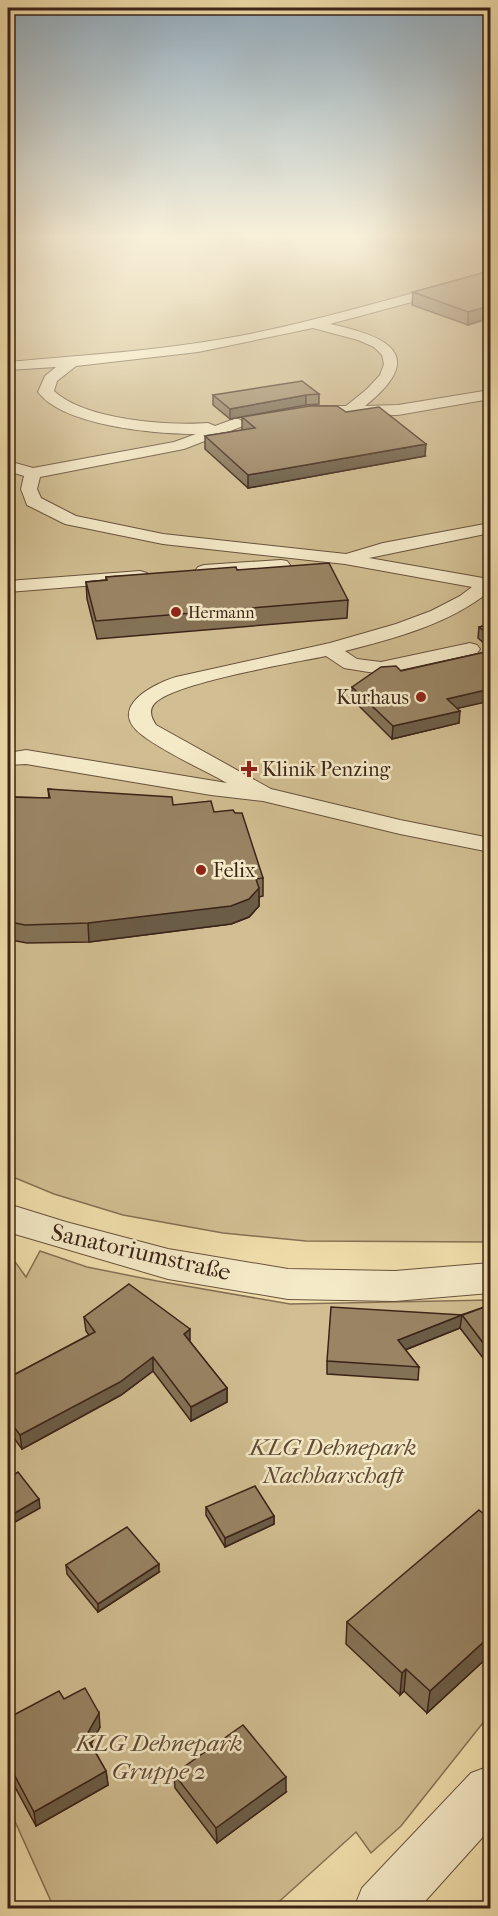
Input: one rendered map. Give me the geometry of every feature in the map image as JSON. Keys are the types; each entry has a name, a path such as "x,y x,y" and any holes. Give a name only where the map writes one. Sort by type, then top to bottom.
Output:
{"street":[{"name":"Sanatoriumstraße","path":"8,1218 168,1264 288,1284 395,1286 490,1278"},
{"path":"382,1908 490,1791"}],"lane":[{"path":"8,366 72,362 198,348 312,324 360,335 382,345 393,359 392,367 386,376 370,394 349,411"},
{"path":"8,466 33,473 178,446 242,422 201,429 170,429 80,411 58,403 46,392 50,379 72,362"},
{"path":"289,414 310,411 398,410 490,394"},
{"path":"33,473 29,489 33,501 71,520 163,538 345,559 490,584"},
{"path":"186,573 345,559 383,549 490,528"},
{"path":"8,587 163,575"},
{"path":"263,794 148,730 140,720 140,707 148,697 169,687 203,676 394,631 463,604 490,584"},
{"path":"328,648 351,663 381,668 470,649"},
{"path":"8,759 26,758 211,788 263,794 400,827 490,845"}],"green space":[{"name":"Klinik Penzing","path":"8,323 490,323 490,1242 306,1241 223,1233 123,1215 54,1194 8,1175"},
{"path":"40,1251 87,1267 290,1304 490,1300 490,1681 484,1687 490,1694 490,1714 401,1826 371,1853 356,1832 272,1908 54,1908 8,1806 8,1252 26,1277"}],"building":[{"path":"302,381 319,394 230,409 213,395"},
{"path":"310,406 337,406 346,412 379,407 426,444 248,475 205,436 255,428 242,417"},
{"path":"329,563 348,600 96,621 86,582 107,580 106,577 236,567 237,570"},
{"path":"490,624 490,636 479,627"},
{"name":"Kurhaus","path":"490,651 490,689 447,699 460,711 393,726 352,687 381,667 396,666 401,671"},
{"name":"Felix","path":"48,789 172,797 173,805 211,801 214,812 233,810 235,813 242,813 263,878 256,879 259,888 249,899 231,906 88,923 25,925 10,922 8,921 8,797 50,798"},
{"path":"129,1284 190,1329 184,1334 227,1388 191,1407 153,1357 120,1382 20,1435 8,1419 8,1378 95,1332 84,1317"},
{"path":"490,1305 490,1352 462,1315 398,1340 419,1367 327,1361 331,1307 463,1315"},
{"path":"18,1472 39,1499 8,1517 8,1478"},
{"path":"255,1486 274,1516 225,1538 206,1507"},
{"path":"479,1510 490,1519 490,1636 430,1691 406,1669 402,1673 347,1622"},
{"path":"127,1527 159,1564 98,1604 66,1565"},
{"path":"85,1688 99,1713 86,1736 106,1771 34,1812 8,1763 8,1718 59,1691 64,1699"},
{"path":"243,1725 286,1777 216,1828 174,1774"},
{"path":"8,1888 16,1908 8,1908"}],"place":[{"name":"Hermann","path":"176,612"},
{"name":"Kurhaus","path":"421,697"},
{"name":"Klinik Penzing","path":"249,769"},
{"name":"Felix","path":"201,870"}],"park label":[{"name":"KLG Dehnepark Nachbarschaft","path":"333,1461"},
{"name":"KLG Dehnepark Gruppe 2","path":"159,1757"}]}
